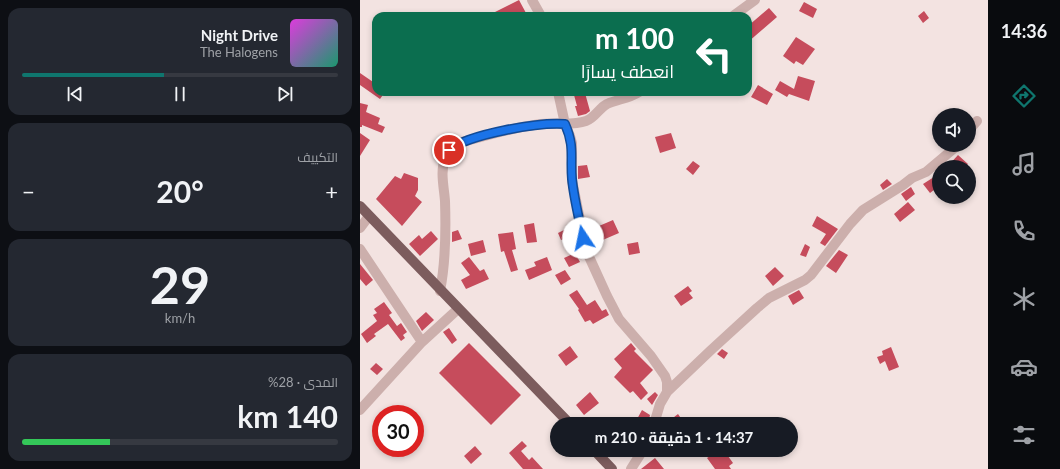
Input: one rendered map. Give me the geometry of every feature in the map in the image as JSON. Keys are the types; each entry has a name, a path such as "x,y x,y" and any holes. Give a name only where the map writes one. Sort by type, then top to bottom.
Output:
{"main road":[{"path":"360,206 440,291 563,417"},
{"path":"601,457 612,469"}],"street":[{"path":"532,0 539,12"},
{"path":"739,12 754,0"},
{"path":"559,96 565,124 572,143 572,180 583,238 589,258 614,311 651,356 665,376 667,382 667,392"},
{"path":"440,291 445,260 445,201 443,165 445,156 449,150 462,142 492,134 550,123 573,124 587,121 609,103 632,96"},
{"path":"656,417 660,404 667,392 756,308 769,298 805,280 811,275 850,224 863,210 912,178 926,172 950,152"},
{"path":"360,228 369,216"},
{"path":"360,249 422,342"},
{"path":"360,410 422,342 458,309"},
{"path":"631,469 639,457"}],"building":[{"path":"519,0 525,12 495,12"},
{"path":"804,2 817,9 813,18 799,11"},
{"path":"769,8 777,17 752,39 752,23"},
{"path":"924,11 929,18 923,23 918,16"},
{"path":"796,37 815,49 803,65 796,61 794,64 783,56"},
{"path":"360,73 372,81 372,93 360,85"},
{"path":"798,76 815,81 809,101 789,94 787,97 775,90 780,81 794,89"},
{"path":"758,85 773,94 767,105 751,97"},
{"path":"574,96 586,96 590,111 586,114 578,116 575,106 577,106"},
{"path":"360,103 368,105 366,112 380,118 378,124 385,127 382,133 362,125 362,127 360,127"},
{"path":"360,133 370,140 360,156"},
{"path":"671,133 676,148 660,153 655,137"},
{"path":"958,155 964,160 953,160"},
{"path":"693,161 700,166 693,175 686,169"},
{"path":"587,165 590,177 578,179 578,166"},
{"path":"404,173 418,178 418,190 415,196 422,202 402,226 376,199 395,176 401,179"},
{"path":"932,178 932,191 930,193 923,184"},
{"path":"887,179 892,184 883,190 880,185"},
{"path":"911,187 915,194 906,201 901,194"},
{"path":"908,202 915,210 900,222 894,214"},
{"path":"817,216 838,229 825,246 820,243 826,234 812,226"},
{"path":"613,220 619,233 598,242 592,229"},
{"path":"534,223 537,242 527,243 524,225"},
{"path":"566,229 569,237 561,240 558,233"},
{"path":"458,230 462,239 452,242 452,232"},
{"path":"431,231 438,239 420,256 409,244 419,235 422,239"},
{"path":"513,232 516,249 512,250 518,270 511,272 504,251 501,252 498,234"},
{"path":"483,240 486,252 471,256 468,244"},
{"path":"638,242 640,253 629,255 627,244"},
{"path":"805,244 810,247 806,257 800,255"},
{"path":"839,250 848,255 836,273 826,266"},
{"path":"575,253 580,262 569,267 564,258"},
{"path":"469,257 480,271 484,269 489,279 466,289 461,280 470,275 461,263"},
{"path":"547,257 552,270 529,280 525,270 536,266 534,262"},
{"path":"360,264 373,280 366,286 360,279"},
{"path":"775,267 784,276 773,286 765,276"},
{"path":"565,270 571,279 561,285 555,275"},
{"path":"688,286 692,291 689,293 693,298 681,306 674,296"},
{"path":"577,290 587,305 595,300 602,311 606,309 609,315 593,324 590,320 585,322 578,310 579,309 569,295"},
{"path":"799,290 804,298 793,305 788,296"},
{"path":"384,302 392,313 389,315 397,326 401,323 407,332 403,335 405,338 401,341 388,324 374,334 376,336 367,343 361,334 377,321 373,315 377,313 374,309"},
{"path":"426,312 434,320 422,331 416,321"},
{"path":"449,328 457,340 452,344 443,332"},
{"path":"469,343 521,395 491,425 439,373"},
{"path":"631,343 636,349 634,351 653,370 640,383 648,393 641,400 633,391 630,393 614,377 622,368 614,359"},
{"path":"570,346 578,357 566,366 558,355"},
{"path":"891,347 899,367 889,371 885,361 880,364 877,357 883,355 882,351"},
{"path":"722,349 728,353 724,359 717,354"},
{"path":"376,363 383,369 377,375 370,369"},
{"path":"590,392 599,403 584,415 576,405"},
{"path":"655,392 658,395 652,405 647,399"},
{"path":"642,410 650,415 650,417 638,417"},
{"path":"522,441 527,446 521,451 529,460 532,457 543,469 523,469 509,453"},
{"path":"475,446 482,454 471,464 464,456"},
{"path":"729,457 733,463 729,466 731,469 715,469 707,458"},
{"path":"655,458 664,469 641,469"}],"route":[{"path":"449,150 462,142 513,129 550,123 565,124 572,143 572,180 583,238"}]}
